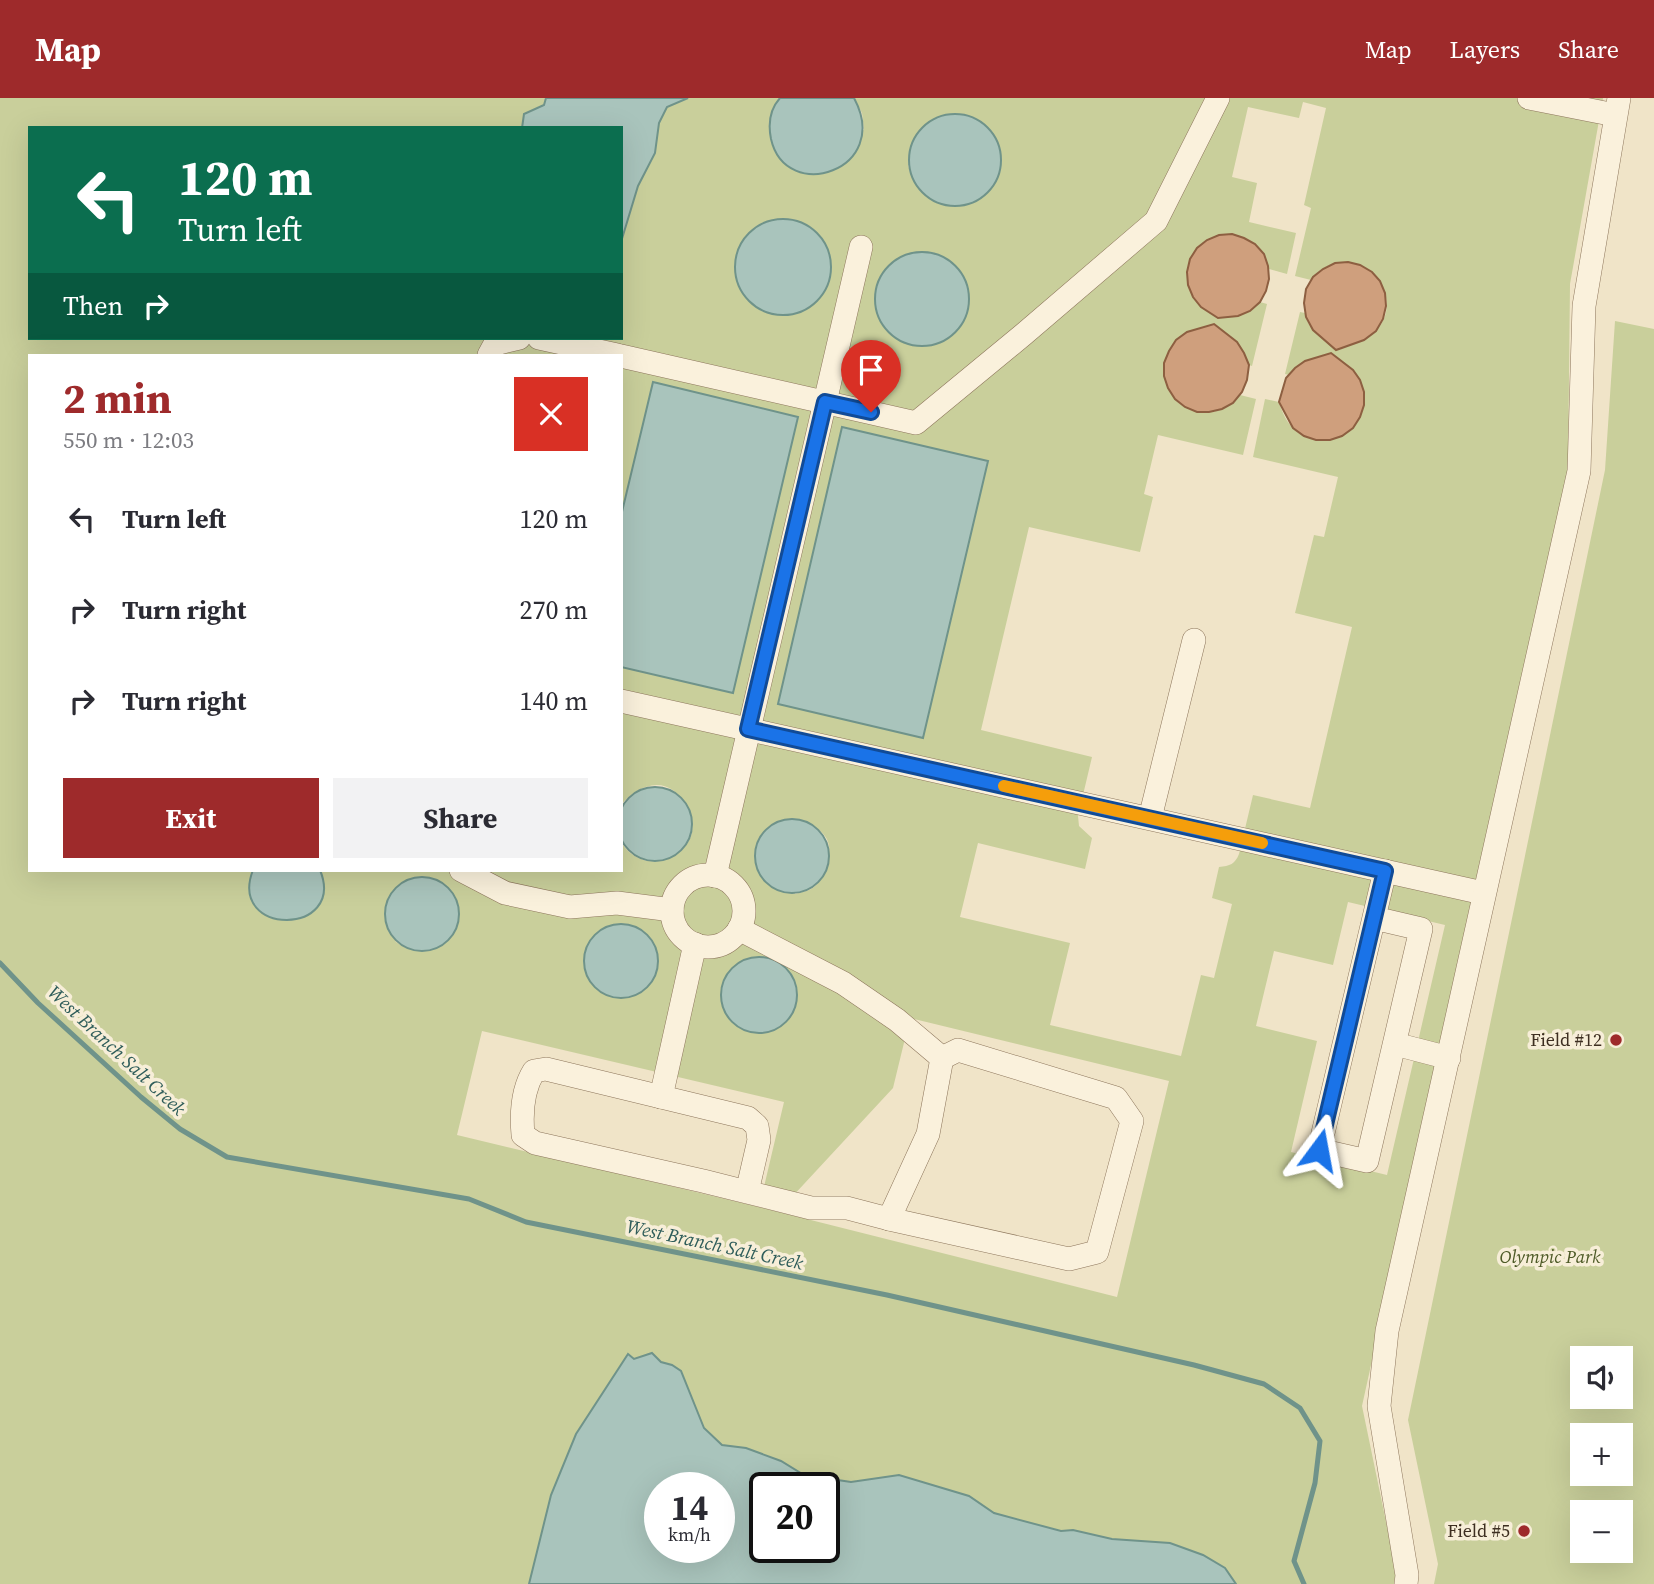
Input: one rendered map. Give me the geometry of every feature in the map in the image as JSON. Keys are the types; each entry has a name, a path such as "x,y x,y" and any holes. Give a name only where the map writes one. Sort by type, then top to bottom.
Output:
{"street":[{"path":"623,357 916,422 1156,222 1218,98"},
{"path":"1406,1584 1407,1575 1379,1406 1387,1331 1579,471 1584,306 1617,107 1529,98"},
{"path":"715,876 861,247"},
{"path":"490,354 495,344 511,340"},
{"path":"548,340 610,354"},
{"path":"1150,818 1194,639"},
{"path":"623,701 1483,893"},
{"path":"1374,918 1421,929 1367,1161 1319,1150 1385,871"},
{"path":"465,872 505,894 570,907 618,903 672,910"},
{"path":"703,875 715,876 735,886 741,896 744,918 732,938 711,947 695,944 680,933 672,910 681,887 703,875"},
{"path":"739,929 843,983 897,1020 942,1058"},
{"path":"661,1097 695,944"},
{"path":"1395,1044 1449,1058"},
{"path":"747,1192 759,1140 757,1126 748,1118 546,1069 534,1071 526,1083 523,1135 535,1143 811,1208 847,1208 1069,1259 1097,1252 1132,1121 1116,1098 958,1050 942,1058"},
{"path":"889,1219 928,1134 942,1058"}],"green space":[{"path":"0,98 780,98 772,113 771,128 774,144 781,158 864,130 862,113 854,98 1603,98 1570,284 1568,468 1362,1406 1396,1570 1394,1584 1236,1584 1225,1568 1170,1543 1112,1539 1073,1530 1062,1531 994,1513 969,1496 899,1475 851,1482 840,1480 840,1472 799,1472 781,1461 746,1448 722,1445 704,1428 681,1371 661,1362 652,1353 634,1359 629,1355 551,1495 529,1584 0,1584","holes":["1303,102 1326,108 1304,205 1311,208 1295,276 1311,280 1327,266 1344,262 1360,266 1374,275 1383,289 1387,304 1383,321 1370,336 1348,345 1334,343 1319,336 1305,313 1300,312 1285,374 1289,375 1308,361 1336,361 1350,368 1357,376 1363,408 1359,419 1343,435 1333,439 1311,439 1291,426 1279,402 1265,399 1253,457 1338,477 1324,537 1314,535 1295,613 1352,627 1310,808 1253,795 1239,854 1232,864 1219,867 1212,898 1232,904 1214,978 1201,975 1181,1056 1050,1025 1070,943 960,917 978,843 1085,869 1092,838 1079,826 1078,816 1092,757 981,730 1029,527 1140,552 1153,497 1144,494 1158,435 1243,455 1256,399 1240,395 1225,407 1209,412 1193,411 1180,404 1170,392 1165,377 1167,359 1176,340 1252,366 1267,304 1260,302 1250,311 1201,307 1188,285 1232,234 1256,246 1269,269 1287,274 1296,233 1249,222 1257,183 1232,177 1248,107 1299,118","908,165 989,192 964,205 940,204 921,190","777,219 800,223 819,235 824,292 815,303 802,311","917,252 933,252 969,294 964,317 953,334 945,339 924,345 911,345 888,266 901,257","788,819 817,828 823,833 829,846 828,858 817,884 809,890 795,894 775,822","454,896 458,919 406,948 396,942 389,931","1348,902 1445,925 1387,1175 1291,1152 1317,1041 1256,1026 1274,951 1333,965","629,925 649,939 657,958 653,978 636,995","756,957 768,958 739,1028 723,1008 724,987 746,961","910,1018 1169,1081 1117,1297 457,1135 482,1031 784,1102 763,1191 791,1198 893,1088"]},
{"name":"Olympic Park","path":"1615,321 1654,329 1654,1584 1434,1584 1438,1564 1408,1420 1605,470"}],"water":[{"path":"546,98 688,98 667,107 659,123 655,153 638,186 623,235 623,126 522,126 524,114 544,105"},
{"path":"780,98 854,98 862,123 860,144 849,160 833,170 814,174 796,171 780,159 771,139 770,128 772,112"},
{"path":"955,114 973,117 988,127 998,142 1001,160 998,178 988,193 973,203 955,206 937,203 922,193 912,178 909,160 912,142 922,127 937,117"},
{"path":"783,219 801,223 817,233 827,249 831,267 827,285 817,301 801,311 783,315 765,311 749,301 739,285 735,267 739,249 749,233 765,223"},
{"path":"922,252 940,256 955,266 965,281 969,299 965,317 955,332 940,342 922,346 904,342 889,332 879,317 875,299 879,281 889,266 904,256"},
{"path":"653,382 798,417 733,693 623,667 623,508"},
{"path":"842,427 988,461 923,738 778,704"},
{"path":"655,787 676,793 686,803 691,817 691,831 686,845 669,858 655,861 641,858 634,855 623,843 623,805 634,793 641,790"},
{"path":"799,819 819,829 827,842 827,870 819,883 806,891 785,893 765,883 757,870 755,849 765,829 778,821"},
{"path":"253,872 320,872 324,892 317,907 304,917 287,920 270,917 256,908 250,892"},
{"path":"422,877 436,880 448,888 456,900 459,914 456,928 448,940 436,948 422,951 408,948 396,940 388,928 385,914 388,900 396,888 408,880"},
{"path":"621,924 635,927 647,935 655,947 658,961 655,975 647,987 635,995 621,998 607,995 595,987 587,975 584,961 587,947 595,935 607,927"},
{"path":"759,957 774,960 786,968 794,980 797,995 794,1010 786,1022 774,1030 759,1033 744,1030 732,1022 724,1010 721,995 724,980 732,968 744,960"},
{"path":"652,1353 661,1362 681,1371 704,1428 722,1445 746,1448 781,1461 799,1472 749,1472 749,1563 840,1563 840,1480 851,1482 899,1475 969,1496 994,1513 1061,1531 1073,1530 1112,1539 1170,1543 1203,1555 1225,1568 1236,1584 529,1584 551,1495 576,1434 628,1354 634,1359"}],"building":[{"path":"1232,234 1255,244 1264,254 1269,279 1260,302 1250,311 1238,316 1218,318 1201,307 1193,297 1187,272 1190,259 1197,248 1219,235"},
{"path":"1348,262 1372,272 1380,281 1386,306 1376,331 1364,340 1336,350 1313,330 1306,317 1304,303 1306,289 1313,277 1335,263"},
{"path":"1214,324 1237,342 1244,353 1249,365 1247,380 1233,403 1222,409 1197,412 1175,399 1164,376 1164,363 1176,340 1187,332"},
{"path":"1331,353 1353,370 1360,380 1364,405 1353,428 1330,440 1316,440 1293,428 1279,402 1286,378 1295,368 1305,361"}],"waterway":[{"name":"West Branch Salt Creek","path":"0,963 38,1003 141,1097 180,1129 227,1157 469,1199 526,1222 887,1295 1194,1365 1264,1384 1300,1408 1320,1441 1315,1483 1294,1561 1304,1584"}],"slow traffic":[{"path":"1004,786 1262,843"}],"place":[{"name":"Field #12","path":"1616,1040"},
{"name":"Field #5","path":"1524,1531"}],"route":[{"path":"871,412 825,402 748,729 1385,871 1319,1150"}]}
